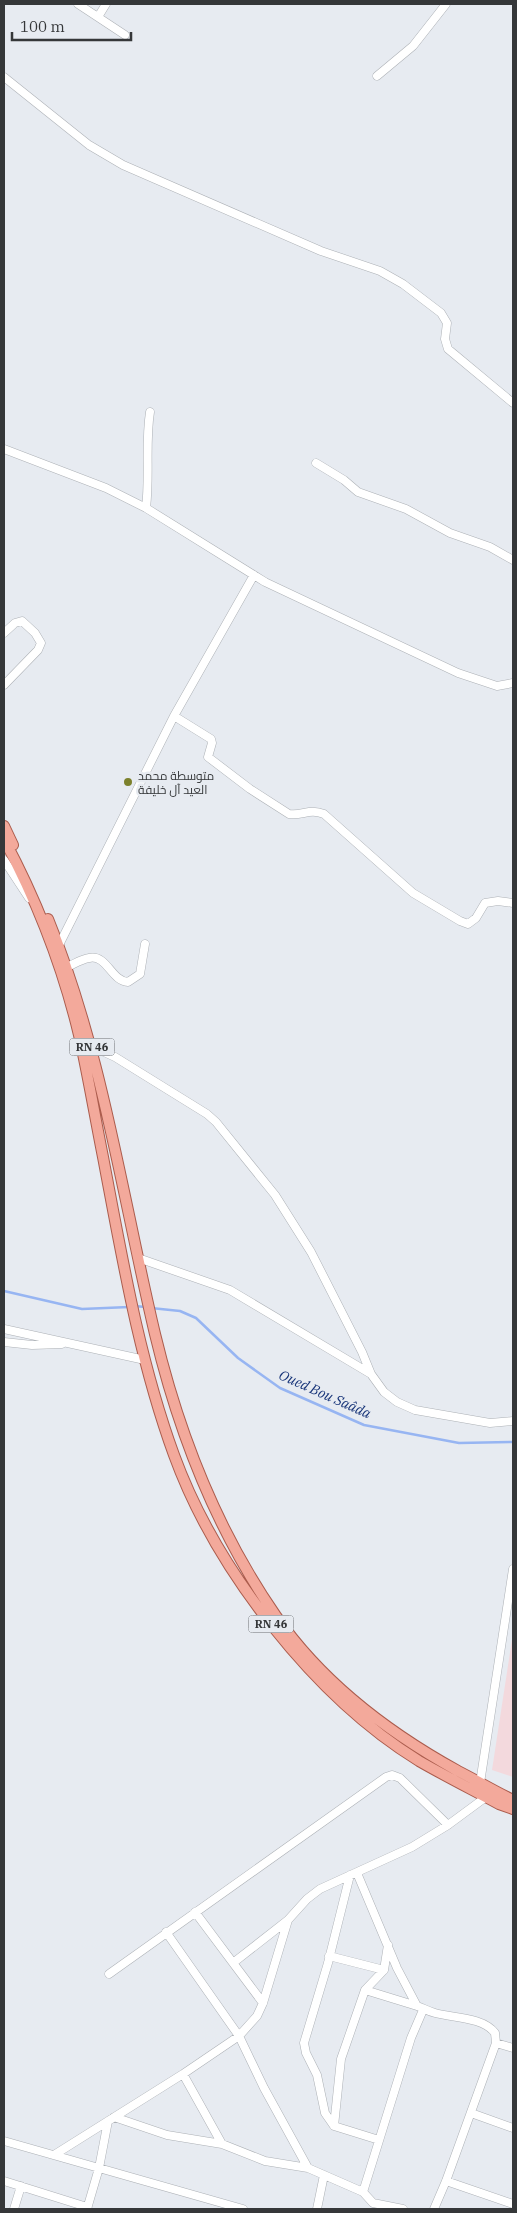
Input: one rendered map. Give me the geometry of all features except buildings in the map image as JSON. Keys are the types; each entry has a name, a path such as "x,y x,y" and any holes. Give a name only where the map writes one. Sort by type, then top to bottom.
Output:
{"main road":[{"name":"RN 46","path":"4,826 36,888 57,950 78,1033 125,1272 145,1360 155,1396 188,1490 217,1544 272,1625 321,1682 364,1721 418,1760 486,1797 513,1809"},
{"name":"RN 46","path":"4,839 67,967 91,1046 156,1336 185,1434 204,1487 229,1541 277,1618 329,1678 368,1711 421,1750 513,1800"}],"street":[{"path":"78,4 125,35"},
{"path":"98,17 106,4"},
{"path":"377,76 413,46 446,4"},
{"path":"4,77 89,145 123,165 321,251 380,271 402,284 441,313 447,323 445,339 448,348 513,403"},
{"path":"146,508 150,412"},
{"path":"4,449 106,488 146,508 254,575 458,673 497,686 513,683"},
{"path":"316,464 344,480 358,492 406,509 450,534 490,547 513,560"},
{"path":"57,950 174,716 254,575"},
{"path":"4,633 15,623 22,621 35,633 41,642 38,650 4,685"},
{"path":"174,716 208,736 212,741 208,757 250,789 290,814 295,815 312,810 324,814 353,842 413,893 460,922 468,924 472,922 485,903 498,901 513,903"},
{"path":"4,860 12,875 37,907"},
{"path":"67,967 88,958 96,958 104,962 119,980 128,982 140,974 145,944"},
{"path":"91,1046 115,1057 207,1114 216,1122 275,1195 311,1252 362,1352 371,1374 384,1392 397,1402 415,1410 490,1423 513,1421"},
{"path":"138,1258 230,1290 371,1374"},
{"path":"4,1328 145,1360"},
{"path":"4,1342 32,1345 72,1343"},
{"path":"480,1783 513,1569"},
{"path":"109,1974 386,1777 400,1778 448,1825"},
{"path":"233,1963 288,1920 307,1898 412,1847 448,1825 486,1797"},
{"path":"353,1874 388,1945 407,1989 420,2008"},
{"path":"353,1874 303,2039 306,2053 317,2075 324,2113 334,2126 379,2140"},
{"path":"195,1912 263,2003"},
{"path":"54,2155 183,2074 239,2036 257,2016 263,2003 288,1920"},
{"path":"166,1932 239,2036 264,2088 308,2168"},
{"path":"334,2126 341,2059 365,1990 384,1970 388,1945"},
{"path":"329,1956 384,1970"},
{"path":"365,1990 420,2008 486,2024 495,2032 496,2043 446,2182 434,2209"},
{"path":"363,2192 420,2008"},
{"path":"496,2043 513,2048"},
{"path":"183,2074 222,2144"},
{"path":"471,2113 513,2128"},
{"path":"111,2119 167,2135 222,2144 265,2161 308,2168 363,2192 373,2203 403,2209"},
{"path":"4,2181 87,2208 111,2119"},
{"path":"4,2141 243,2209"},
{"path":"317,2209 324,2175"},
{"path":"446,2182 513,2204"},
{"path":"14,2209 21,2186"}],"shaded area":[{"path":"513,1633 513,1777 492,1770"}],"waterway":[{"name":"Oued Bou Saâda","path":"4,1291 82,1309 129,1307"},
{"name":"Oued Bou Saâda","path":"134,1306 146,1307"},
{"name":"Oued Bou Saâda","path":"151,1308 180,1311 196,1318 238,1358 280,1388 364,1425 459,1443 513,1442"}],"place":[{"name":"متوسطة محمد العيد آل خليفة","path":"128,782"}]}
